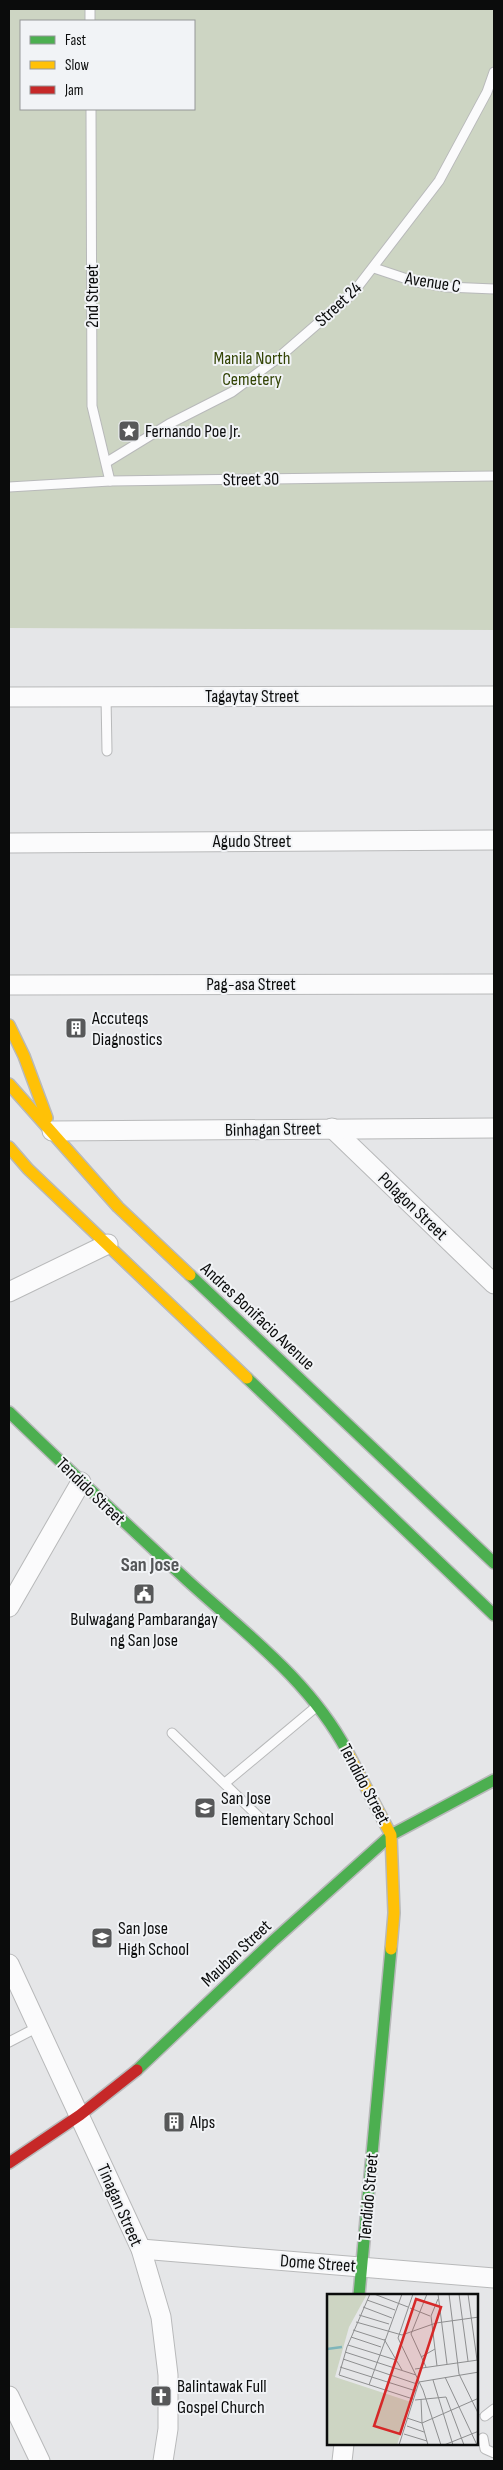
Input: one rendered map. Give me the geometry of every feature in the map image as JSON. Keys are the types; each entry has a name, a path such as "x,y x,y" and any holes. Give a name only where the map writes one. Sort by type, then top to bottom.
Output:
{"street":[{"name":"Tagaytay Street","path":"9,697 494,696"},
{"name":"Agudo Street","path":"9,842 494,840"},
{"name":"Pag-asa Street","path":"9,985 494,984"},
{"path":"9,1025 24,1056 52,1131"},
{"name":"Andres Bonifacio Avenue","path":"9,1084 118,1207 494,1563"},
{"name":"Polagon Street","path":"332,1128 494,1283"},
{"name":"Binhagan Street","path":"52,1131 494,1128"},
{"path":"9,1147 28,1169 494,1615"},
{"path":"9,1161 28,1169"},
{"path":"9,1292 108,1244"},
{"name":"Tendido Street","path":"9,1412 81,1482 298,1681 318,1705 342,1740 391,1835 394,1913 359,2294"},
{"path":"9,1607 81,1482"},
{"name":"Mauban Street","path":"9,2163 80,2115 143,2065 266,1948 391,1835 494,1780"},
{"name":"Tinagan Street","path":"9,1964 141,2249 161,2317 168,2375 168,2429 163,2461"},
{"name":"Dome Street","path":"141,2249 494,2278"},
{"path":"9,2396 40,2461"},
{"path":"342,2461 344,2445"}],"lane":[{"name":"Street 24","path":"107,462 168,424 232,392 278,358 353,293 439,181 487,92 494,72"},
{"name":"2nd Street","path":"91,110 92,406 107,462 110,481"},
{"name":"Avenue C","path":"374,268 416,282 447,287 494,289"},
{"name":"Street 30","path":"9,487 110,481 494,476"},
{"path":"106,697 107,751"},
{"path":"225,1782 318,1705"},
{"path":"172,1733 225,1782 260,1818"},
{"path":"9,2042 38,2027"},
{"path":"485,2416 494,2409"},
{"path":"483,2438 484,2449 494,2453"}],"green space":[{"name":"Manila North Cemetery","path":"9,9 494,9 494,630 9,628"}],"traffic: fast":[{"path":"190,1275 494,1563"},
{"path":"247,1378 494,1615"},
{"path":"9,1412 188,1581 275,1659 315,1702 347,1751"},
{"path":"137,2070 273,1941 391,1835 494,1780"},
{"path":"359,2294 391,1949"}],"traffic: slow":[{"path":"9,1025 24,1056 47,1118"},
{"path":"9,1084 118,1207 190,1275"},
{"path":"9,1147 28,1169 247,1378"},
{"path":"347,1751 391,1835 394,1913 391,1949"}],"traffic: jam":[{"path":"9,2163 80,2115 137,2070"}],"place":[{"name":"Fernando Poe Jr.","path":"129,431"},
{"name":"Accuteqs Diagnostics","path":"76,1028"},
{"name":"Bulwagang Pambarangay ng San Jose","path":"144,1594"},
{"name":"San Jose Elementary School","path":"205,1808"},
{"name":"San Jose High School","path":"102,1938"},
{"name":"Alps","path":"174,2122"},
{"name":"Balintawak Full Gospel Church","path":"161,2396"}],"district":[{"name":"San Jose","path":"150,1564"}]}
